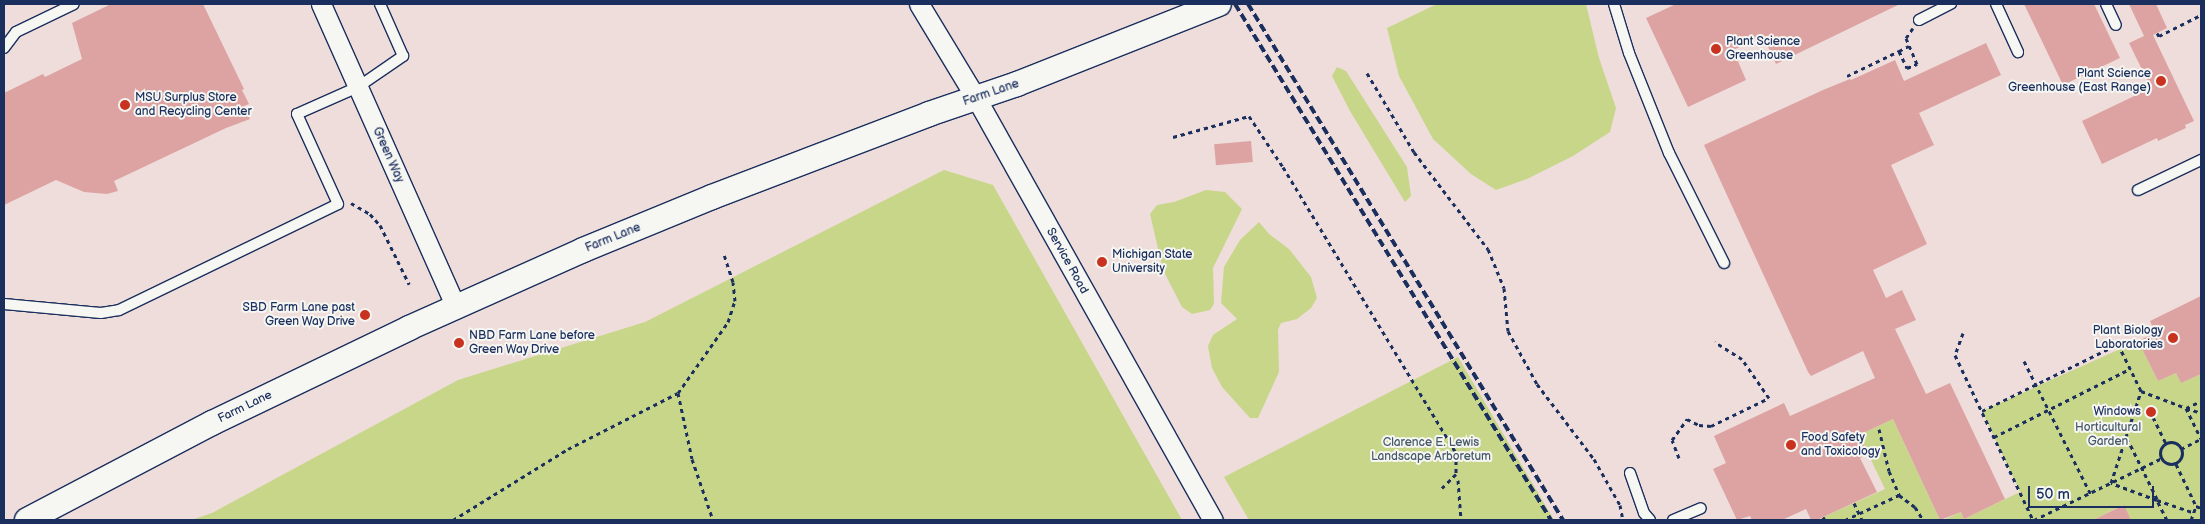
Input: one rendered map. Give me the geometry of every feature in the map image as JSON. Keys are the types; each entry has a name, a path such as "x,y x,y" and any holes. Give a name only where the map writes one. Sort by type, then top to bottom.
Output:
{"street":[{"name":"Green Way","path":"321,4 456,307"},
{"name":"Service Road","path":"919,4 976,98 1212,520"},
{"name":"Farm Lane","path":"27,520 212,423 456,307 583,250 712,198 1219,4"}],"lane":[{"path":"4,48 16,32 74,4"},
{"path":"4,304 100,313 119,310 338,204 297,114 358,87 403,56 380,4"},
{"path":"1614,4 1629,53 1669,153 1724,263"},
{"path":"1919,20 1951,4"},
{"path":"1996,4 2018,52"},
{"path":"2106,4 2116,26"},
{"path":"2138,190 2201,160"},
{"path":"1630,473 1644,513 1650,520"},
{"path":"1673,520 1700,508"}],"path":[{"path":"2157,33 2159,36 2201,15"},
{"path":"1899,51 1907,68 1917,64 1906,38 1919,20"},
{"path":"1847,76 1909,46"},
{"path":"1367,73 1414,152 1488,249 1504,288 1508,331 1537,384 1594,459 1620,505 1624,520"},
{"path":"1173,138 1249,116 1283,167 1456,453 1456,474 1440,490"},
{"path":"338,204 351,203 370,214 380,225 409,284"},
{"path":"453,520 568,449 678,393 728,322 735,301 733,282 724,255"},
{"path":"1963,333 1955,355 2034,520 2162,458"},
{"path":"1679,458 1672,440 1687,419 1699,425 1711,426 1769,398 1742,359 1715,342"},
{"path":"1982,411 2118,344 2141,391 2201,414"},
{"path":"2024,360 2090,493"},
{"path":"1994,437 2130,369"},
{"path":"2111,483 2141,391"},
{"path":"678,393 692,459 713,520"},
{"path":"2186,408 2201,401"},
{"path":"2181,449 2201,439 2186,408"},
{"path":"2153,417 2166,444"},
{"path":"1879,429 1889,471 1900,495 1915,507 1923,520"},
{"path":"2127,438 2167,520"},
{"path":"2170,442 2178,444 2181,449 2183,454 2180,461 2172,465 2163,462 2159,454 2163,445 2170,442"},
{"path":"2176,464 2196,506 2192,520"},
{"path":"1458,480 1461,520"},
{"path":"2111,483 2194,513"},
{"path":"1845,520 1900,495"},
{"path":"1854,503 1862,520"},
{"path":"2196,506 2201,508"}],"shaded area":[{"name":"Michigan State University","path":"4,4 2201,4 2201,520 4,520"}],"green space":[{"path":"1437,4 1586,4 1599,58 1616,108 1610,132 1573,156 1527,179 1496,190 1471,174 1433,139 1399,76 1387,28"},
{"path":"1337,67 1346,71 1407,167 1411,196 1405,202 1350,111 1332,76"},
{"path":"944,170 993,185 1182,520 191,520 212,513 458,380 645,322"},
{"path":"1206,190 1225,192 1242,209 1213,268 1214,304 1210,310 1192,314 1182,307 1163,270 1150,214 1157,205 1174,202"},
{"path":"1259,222 1269,234 1289,249 1311,277 1317,298 1311,308 1297,319 1281,323 1278,330 1279,372 1258,418 1250,418 1222,387 1212,368 1208,346 1213,335 1237,319 1221,303 1224,267 1240,240"},
{"name":"Horticultural Garden","path":"2138,341 2158,381 2176,373 2181,383 2201,374 2201,520 2131,520 2123,505 2093,520 1943,520 1961,512 1964,519 2020,492 1982,411"},
{"name":"Clarence E. Lewis Landscape Arboretum","path":"1458,357 1554,520 1249,520 1224,477"},
{"path":"1893,419 1940,520 1817,520 1885,489 1859,435"}],"building":[{"name":"MSU Surplus Store and Recycling Center","path":"111,4 203,4 244,89 242,90 249,104 244,106 250,119 226,128 114,181 118,191 107,194 84,192 56,180 4,205 4,93 43,74 45,77 82,59 72,23"},
{"path":"1676,4 1900,4 1776,64 1763,36 1733,50 1746,80 1688,107 1646,18"},
{"path":"2024,4 2094,4 2120,58 2063,85"},
{"name":"Plant Science Greenhouse (East Range)","path":"2129,4 2156,4 2167,28 2153,35 2194,121 2185,125 2186,128 2158,141 2157,138 2102,164 2082,121 2151,88 2129,43 2144,36"},
{"path":"1986,43 2001,75 1919,113 1934,145 1891,165 1927,244 1873,270 1886,298 1902,290 1916,320 1895,329 1926,394 1950,383 2005,499 1964,519 1961,512 1940,520 1893,419 1859,435 1868,454 1860,458 1877,492 1817,520 1811,520 1806,509 1782,520 1752,520 1750,516 1737,520 1713,469 1726,463 1714,436 1784,403 1790,416 1875,378 1863,351 1811,376 1808,372 1704,145 1823,90 1851,80 1895,60 1904,81"},
{"path":"1251,141 1253,162 1216,165 1214,144"},
{"name":"Plant Biology Laboratories","path":"2201,296 2201,374 2181,383 2176,373 2158,381 2138,341 2155,333 2150,321"},
{"path":"2124,505 2131,520 2093,520"}],"railway":[{"path":"1235,4 1551,520"},
{"path":"1248,4 1563,520"}],"place":[{"name":"Plant Science Greenhouse","path":"1716,49"},
{"name":"Plant Science Greenhouse (East Range)","path":"2161,81"},
{"name":"MSU Surplus Store and Recycling Center","path":"125,105"},
{"name":"Michigan State University","path":"1102,262"},
{"name":"SBD Farm Lane past Green Way Drive","path":"365,315"},
{"name":"Plant Biology Laboratories","path":"2173,338"},
{"name":"NBD Farm Lane before Green Way Drive","path":"459,343"},
{"name":"Windows","path":"2151,412"},
{"name":"Food Safety and Toxicology","path":"1791,445"}]}
